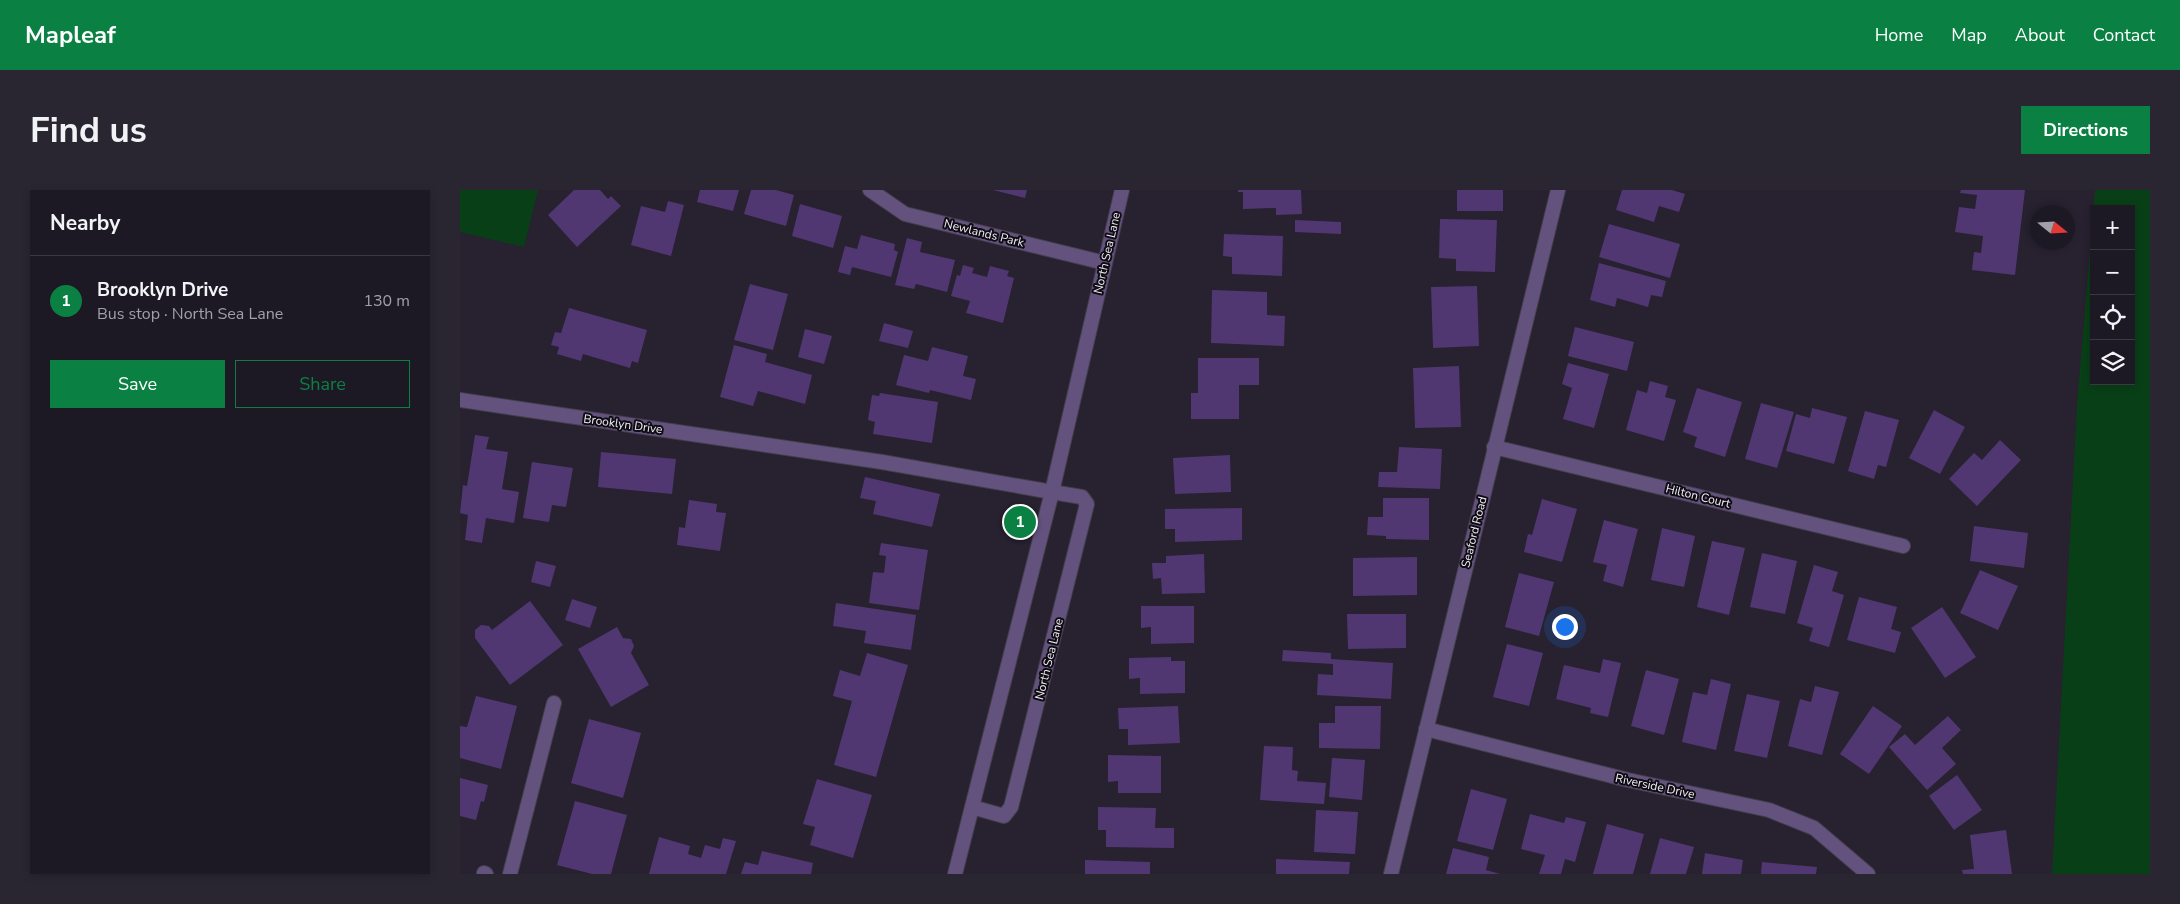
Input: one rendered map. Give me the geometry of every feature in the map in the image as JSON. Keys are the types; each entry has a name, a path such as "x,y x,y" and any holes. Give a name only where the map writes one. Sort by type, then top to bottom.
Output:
{"street":[{"name":"Newlands Park","path":"870,190 905,214 1105,263"},
{"name":"North Sea Lane","path":"955,874 1052,492 1122,190"},
{"name":"Seaford Road","path":"1391,874 1558,190"},
{"name":"Brooklyn Drive","path":"460,400 882,462 1052,492"},
{"name":"Hilton Court","path":"1494,447 1903,546"},
{"name":"North Sea Lane","path":"972,808 1004,816 1011,807 1038,701 1087,504 1082,497 1052,492"},
{"path":"510,874 554,703"},
{"name":"Riverside Drive","path":"1426,729 1628,780 1769,810 1814,828 1868,874"}],"green space":[{"path":"460,190 538,190 524,247 460,232"},
{"path":"2095,190 2150,190 2150,874 2052,874 2077,405 2090,250 2090,385 2135,385 2135,205 2094,205"}],"building":[{"path":"574,190 600,190 608,199 611,196 621,206 577,247 548,215"},
{"path":"700,190 739,190 733,211 697,202"},
{"path":"751,190 776,190 794,195 786,226 744,214"},
{"path":"993,190 1027,190 1025,198"},
{"path":"1238,190 1301,190 1302,214 1276,215 1276,208 1243,209 1243,192 1238,192"},
{"path":"1457,190 1503,190 1503,211 1457,211"},
{"path":"1622,190 1672,190 1685,194 1679,212 1659,206 1654,222 1616,210"},
{"path":"1961,190 2025,190 2015,275 1972,270 1974,252 1981,253 1983,236 1955,232 1959,207 1975,209 1977,195 1960,193"},
{"path":"668,201 684,205 671,256 631,245 641,206 665,212"},
{"path":"800,204 842,216 833,248 792,236"},
{"path":"1440,219 1497,220 1495,272 1456,271 1456,259 1439,258"},
{"path":"1295,220 1341,222 1341,234 1295,232"},
{"path":"1609,224 1680,244 1670,278 1599,257"},
{"path":"1224,234 1283,236 1282,276 1232,274 1232,257 1223,256"},
{"path":"861,235 895,244 894,250 898,252 891,277 852,267 850,275 838,272 845,246 857,249"},
{"path":"907,238 922,242 920,252 955,260 947,292 916,284 914,289 895,285"},
{"path":"1599,263 1666,281 1662,297 1651,295 1648,307 1617,298 1615,307 1590,300"},
{"path":"963,265 974,268 972,273 987,277 990,266 1009,271 1007,276 1014,278 1003,323 966,313 970,301 951,296 957,275 960,276"},
{"path":"750,284 788,294 773,350 734,340"},
{"path":"1477,286 1479,346 1433,348 1431,287"},
{"path":"1212,290 1267,292 1267,315 1285,316 1284,346 1211,343"},
{"path":"569,308 647,330 638,363 632,361 630,368 583,354 581,361 557,354 559,347 551,345 555,332 561,333"},
{"path":"884,323 913,331 908,348 879,341"},
{"path":"1575,327 1634,342 1627,371 1568,356"},
{"path":"805,329 832,336 824,364 798,357"},
{"path":"734,345 767,354 765,362 812,375 805,404 758,391 753,406 720,397"},
{"path":"932,347 968,356 963,376 976,379 971,400 930,390 929,393 896,385 904,355 928,361"},
{"path":"1198,358 1259,358 1259,385 1239,385 1239,419 1191,419 1191,393 1198,393"},
{"path":"1568,363 1609,374 1594,428 1563,419 1572,388 1562,384"},
{"path":"1459,366 1461,427 1415,428 1413,368"},
{"path":"1650,381 1668,386 1665,397 1676,400 1664,441 1626,430 1637,390 1647,393"},
{"path":"1697,388 1742,402 1725,457 1694,447 1697,437 1683,432"},
{"path":"880,393 938,402 932,443 873,434 875,422 868,420 872,395 879,396"},
{"path":"1761,403 1794,412 1777,468 1745,459"},
{"path":"1812,408 1847,417 1834,464 1786,451 1796,414 1810,418"},
{"path":"1934,410 1965,427 1940,474 1909,458"},
{"path":"1865,411 1899,420 1886,467 1878,465 1874,479 1848,471"},
{"path":"475,435 489,437 486,449 508,452 502,489 519,492 514,523 486,518 482,543 465,540 468,515 460,513 463,485 467,486"},
{"path":"2000,440 2021,460 1977,506 1949,479 1974,453 1982,460"},
{"path":"1399,447 1442,449 1440,489 1378,487 1379,472 1397,472"},
{"path":"601,452 676,459 672,494 598,487"},
{"path":"1230,455 1231,492 1175,494 1173,458"},
{"path":"532,462 573,468 566,507 552,505 549,522 523,518"},
{"path":"865,477 940,494 932,527 873,514 876,501 860,498"},
{"path":"1383,498 1429,498 1429,540 1386,539 1386,536 1367,535 1368,517 1383,517"},
{"path":"1542,499 1577,509 1562,562 1524,552 1528,534 1532,535"},
{"path":"689,500 717,504 716,512 726,513 720,551 677,545 679,527 685,528"},
{"path":"1242,508 1242,540 1175,542 1175,529 1165,529 1165,509"},
{"path":"1604,520 1638,529 1623,587 1603,581 1607,565 1593,562"},
{"path":"1974,526 2028,533 2024,568 1970,561"},
{"path":"1662,528 1695,536 1684,587 1651,580"},
{"path":"1712,541 1745,548 1729,615 1697,607"},
{"path":"881,543 928,550 919,610 869,603 873,572 884,573 886,556 879,555"},
{"path":"1762,553 1797,561 1785,614 1750,607"},
{"path":"1204,554 1205,593 1162,594 1161,578 1153,579 1152,563 1166,563 1166,556"},
{"path":"1417,557 1417,595 1353,596 1353,558"},
{"path":"536,561 556,566 550,587 531,582"},
{"path":"1814,565 1838,572 1832,591 1844,595 1829,647 1809,641 1813,628 1797,623"},
{"path":"1980,570 2018,586 1998,630 1960,613"},
{"path":"1519,573 1554,582 1539,636 1505,627"},
{"path":"1859,597 1897,607 1891,629 1901,632 1895,653 1847,640"},
{"path":"572,599 597,607 590,628 565,620"},
{"path":"530,601 563,645 510,685 475,638 475,630 481,625 489,626 492,630"},
{"path":"836,603 916,615 911,650 864,643 866,631 833,626"},
{"path":"1141,606 1194,606 1194,643 1151,644 1151,627 1141,628"},
{"path":"1942,607 1976,657 1945,678 1911,628"},
{"path":"1347,614 1406,614 1406,648 1348,649"},
{"path":"617,627 623,638 631,639 634,646 631,653 649,685 611,707 578,649"},
{"path":"1507,644 1543,653 1529,706 1493,697"},
{"path":"1283,650 1331,653 1331,659 1393,663 1391,699 1317,695 1318,674 1333,675 1333,664 1282,661"},
{"path":"867,653 908,665 876,777 834,765 852,701 833,696 840,670 860,676"},
{"path":"1171,657 1171,661 1185,661 1185,693 1140,694 1140,678 1129,679 1129,658"},
{"path":"1603,659 1621,663 1608,717 1590,713 1591,708 1556,699 1564,665 1600,673"},
{"path":"1646,670 1679,679 1664,735 1631,726"},
{"path":"1711,679 1731,684 1716,750 1682,742 1693,692 1707,695"},
{"path":"1815,686 1839,692 1822,755 1788,746 1800,699 1811,702"},
{"path":"1747,694 1780,701 1767,758 1734,751"},
{"path":"476,696 517,706 501,769 460,758 460,726 467,727"},
{"path":"1178,706 1180,743 1128,745 1128,729 1119,729 1118,708"},
{"path":"1335,706 1381,706 1380,749 1319,748 1319,723 1335,723"},
{"path":"1873,706 1902,726 1869,774 1840,754"},
{"path":"1948,716 1961,730 1942,748 1956,764 1927,790 1889,747 1905,734 1915,745"},
{"path":"589,719 641,733 623,798 571,783"},
{"path":"1264,746 1293,747 1292,770 1298,771 1297,781 1326,783 1324,804 1260,800"},
{"path":"1108,755 1161,756 1161,793 1118,793 1118,781 1108,782"},
{"path":"1332,758 1365,760 1362,800 1329,797"},
{"path":"1957,775 1982,810 1954,830 1929,796"},
{"path":"460,778 488,785 484,802 481,801 476,820 460,816"},
{"path":"817,779 872,795 853,858 810,845 815,827 803,824"},
{"path":"1471,789 1507,799 1493,850 1457,841"},
{"path":"575,801 627,815 611,874 592,874 557,865"},
{"path":"1098,807 1156,808 1155,828 1174,828 1174,848 1106,847 1106,830 1098,830"},
{"path":"1316,810 1358,812 1355,854 1314,852"},
{"path":"1530,814 1564,823 1566,817 1586,822 1575,862 1565,859 1561,874 1539,874 1545,855 1521,849"},
{"path":"1607,824 1644,834 1633,874 1593,874"},
{"path":"2006,830 2012,874 1963,874 1962,870 1974,869 1970,835"},
{"path":"659,837 690,846 688,854 701,858 705,845 720,849 723,838 736,841 726,874 649,874"},
{"path":"1660,838 1694,847 1686,874 1650,874"},
{"path":"1453,848 1489,857 1486,870 1500,874 1446,874"},
{"path":"762,851 813,863 811,874 741,874 745,862 758,865"},
{"path":"1705,853 1743,860 1741,874 1702,874"},
{"path":"1276,859 1350,862 1349,874 1276,874"},
{"path":"1085,860 1150,862 1150,874 1085,874"},
{"path":"1762,862 1817,867 1816,874 1761,874"}],"place":[{"name":"Brooklyn Drive","path":"1020,522"}]}
